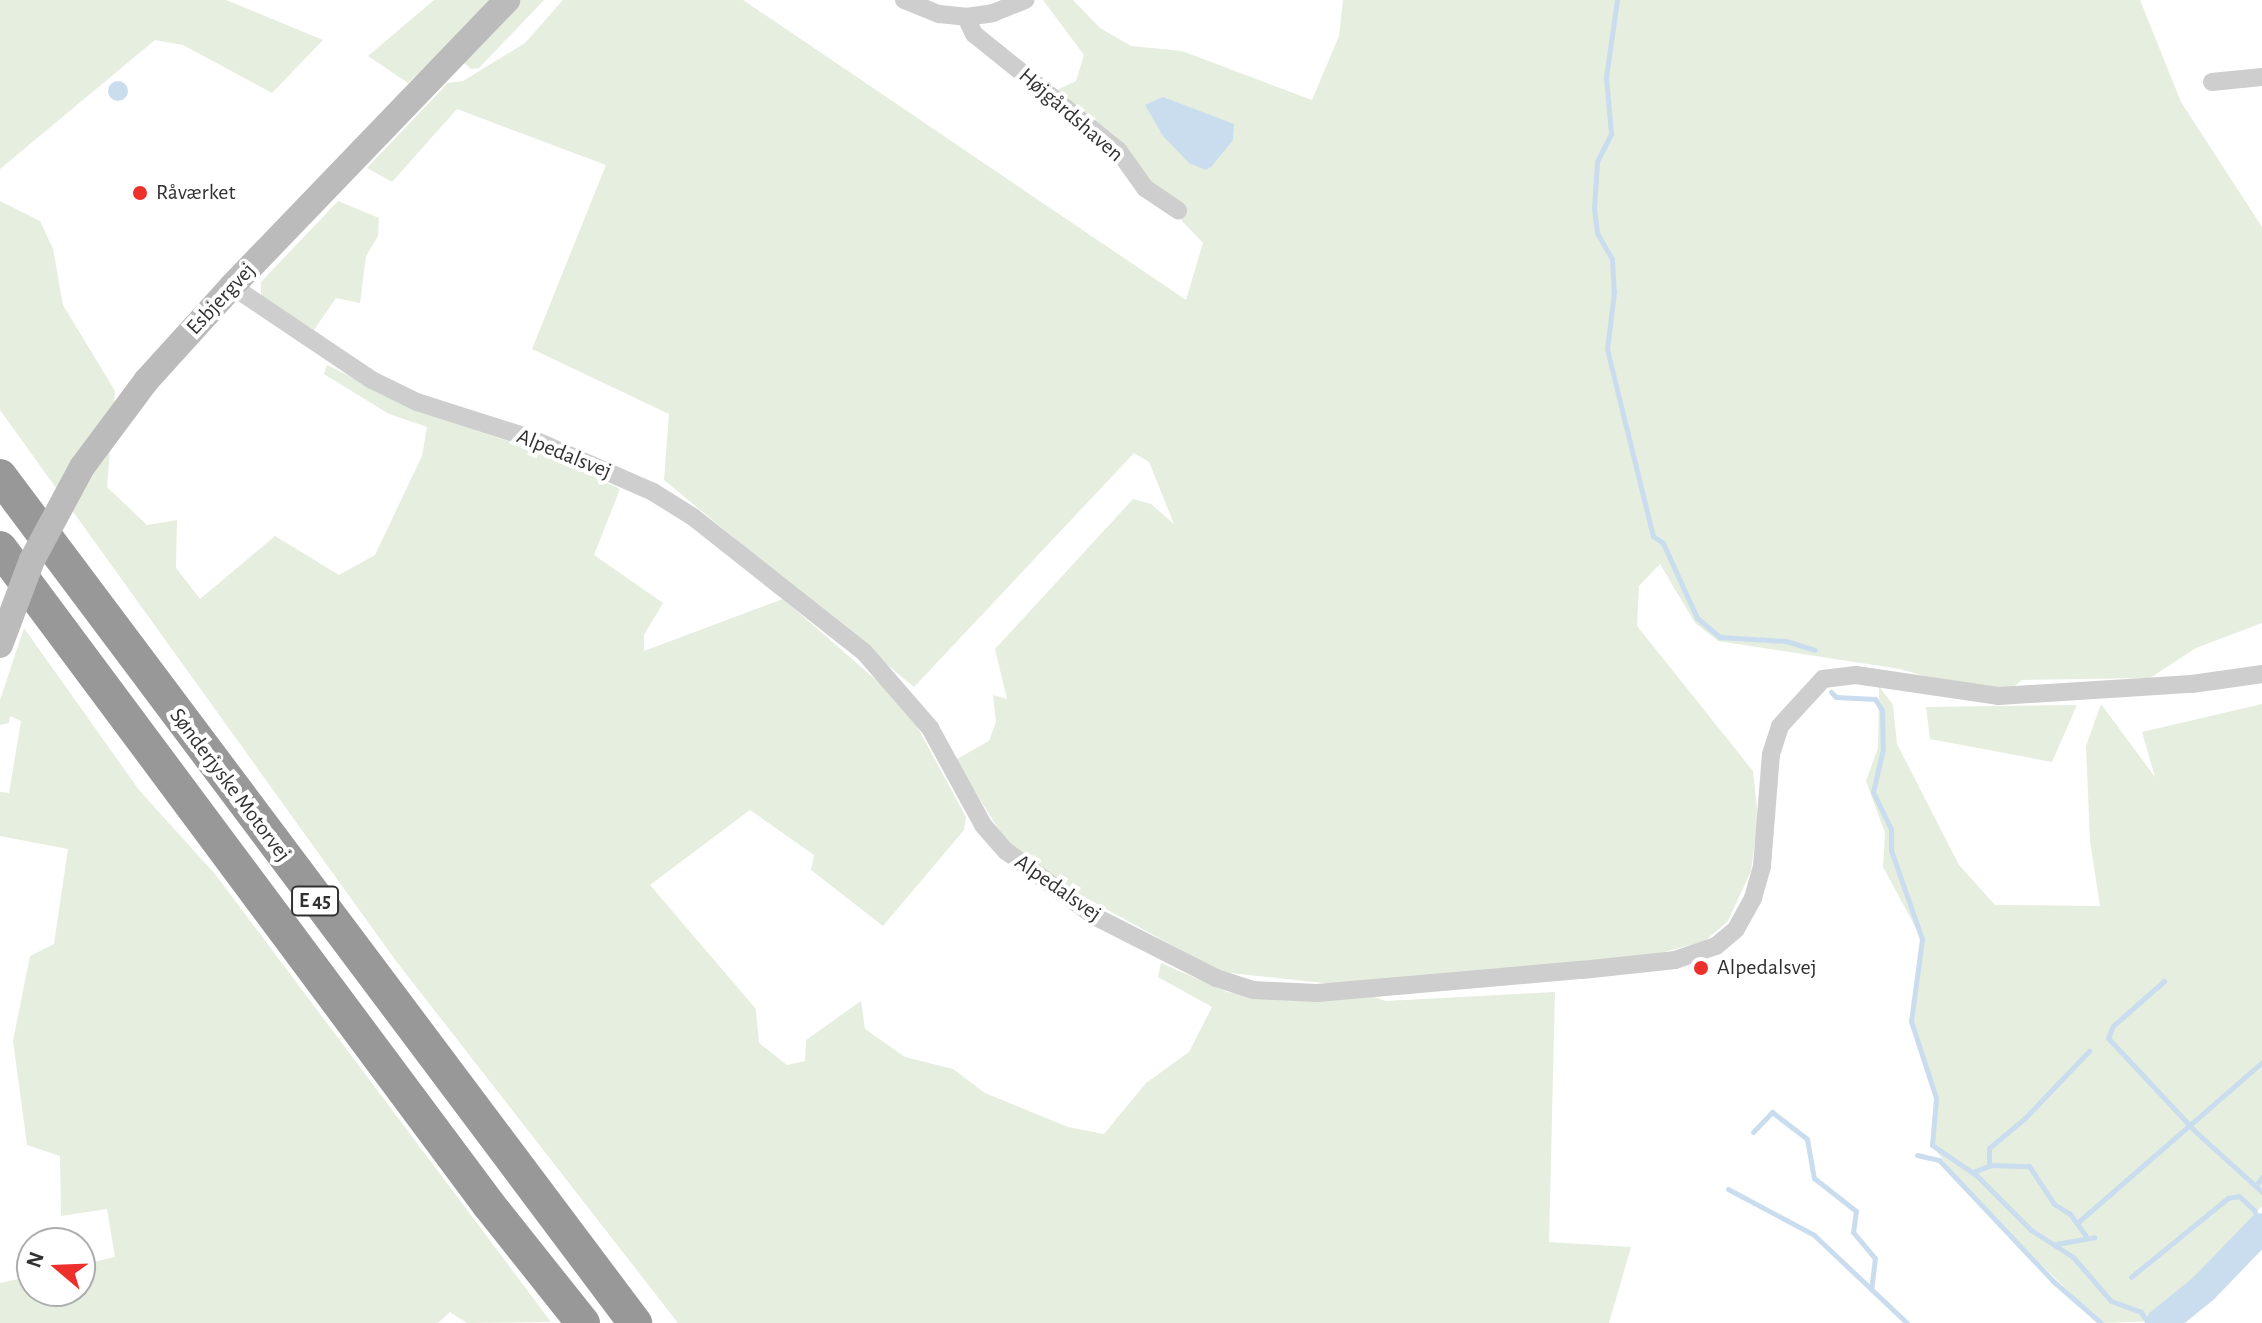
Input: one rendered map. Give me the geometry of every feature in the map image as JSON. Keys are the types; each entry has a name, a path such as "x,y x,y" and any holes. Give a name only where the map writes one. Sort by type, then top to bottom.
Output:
{"highway":[{"name":"Sønderjyske Motorvej","path":"0,476 555,1223 635,1323"},
{"name":"Sønderjyske Motorvej","path":"0,548 583,1323"},
{"path":"0,563 82,658"}],"main road":[{"name":"Esbjergvej","path":"0,645 32,560 82,467 146,381 232,286 507,0"}],"street":[{"path":"904,0 939,14 966,17 993,13 1026,0"},
{"name":"Højgårdshaven","path":"966,17 974,34 1118,150 1145,188 1178,210"},
{"path":"2212,82 2262,77"},
{"name":"Alpedalsvej","path":"232,286 372,380 417,402 530,438 653,492 693,517 864,652 900,690 930,728 983,825 1006,851 1094,916 1216,978 1253,990 1317,993 1582,970 1675,960 1716,946 1736,929 1753,898 1762,866 1771,754 1780,726 1823,679 1856,675 1999,696 2192,684 2262,674"}],"green space":[{"path":"0,0 226,0 323,40 272,93 183,45 155,40 0,169"},
{"path":"434,0 495,0 408,83 368,56"},
{"path":"518,0 544,0 479,68 471,69 463,62"},
{"path":"563,0 743,0 1186,300 1203,243 1057,90 1076,81 1084,55 1043,0 1073,0 1100,28 1131,46 1182,51 1312,100 1339,36 1343,0 2140,0 2181,102 2262,227 2262,623 2196,648 2150,678 2022,680 2012,688 1952,684 1900,669 1718,641 1695,623 1660,564 1639,586 1637,626 1753,771 1758,817 1751,871 1728,921 1705,941 1653,955 1342,985 1220,972 1034,869 999,830 955,760 989,741 996,722 993,695 1007,699 995,649 1133,499 1151,504 1174,524 1149,462 1134,453 914,687 664,480 669,414 532,349 606,165 457,109 392,182 367,168 448,83 463,81 525,43"},
{"path":"0,201 40,221 53,249 63,305 115,391 107,487 147,525 177,520 176,568 200,599 275,536 339,575 375,555 422,456 427,427 389,414 324,374 327,365 424,413 544,453 620,489 594,555 663,603 644,635 644,651 783,599 906,706 966,817 964,830 883,926 811,870 814,855 750,810 650,885 756,1009 759,1043 787,1065 805,1061 806,1040 861,1001 865,1029 905,1057 953,1069 985,1093 1068,1127 1104,1134 1146,1083 1189,1052 1212,1007 1158,977 1161,963 1227,992 1279,1000 1368,995 1386,1001 1555,992 1549,1242 1631,1247 1609,1323 678,1323 396,961 0,410"},
{"path":"338,201 379,218 378,236 366,256 360,303 336,298 314,330 261,297 261,282"},
{"path":"24,628 139,790 215,874 551,1322 467,1323 450,1312 438,1323 0,1323 0,1283 16,1280 16,1307 96,1307 96,1261 115,1257 107,1209 61,1216 60,1156 27,1145 13,1041 30,956 54,944 68,849 0,836 0,792 9,793 21,721 10,716 9,723 0,725 0,700"},
{"path":"1879,686 1893,705 1897,744 1959,865 1995,905 2100,906 2090,841 2086,746 2101,704 2155,777 2142,732 2262,704 2262,1206 2156,1321 2101,1323 1966,1191 1932,1145 1936,1098 1911,1021 1922,939 1883,867 1885,833 1866,781 1878,748"},
{"path":"2077,705 2052,762 1930,739 1926,707"}],"water":[{"path":"118,81 125,84 128,91 125,98 118,101 111,98 108,91 111,84"},
{"path":"1163,97 1234,124 1233,140 1206,170 1189,163 1163,136 1145,105"}],"waterway":[{"path":"1617,0 1606,77 1611,134 1597,162 1594,208 1597,233 1612,259 1614,292 1607,349 1653,536 1663,543 1697,618 1720,637 1786,641 1815,650"},
{"path":"1831,692 1836,697 1875,699 1882,710 1883,749 1873,792 1891,829 1891,850 1922,939 1911,1021 1936,1098 1932,1145 1976,1175 2031,1230 2073,1257 2111,1301 2141,1312 2148,1323"},
{"path":"2164,981 2113,1026 2108,1038 2197,1133 2262,1192"},
{"path":"1989,1166 1989,1148 2025,1118 2089,1051"},
{"path":"2077,1223 2262,1062"},
{"path":"1753,1132 1772,1112 1807,1139 1814,1178 1856,1211 1853,1232 1875,1258 1871,1289"},
{"path":"1917,1155 1939,1160 2053,1281 2101,1323"},
{"path":"1973,1172 1991,1165 2029,1166 2054,1204 2070,1214 2086,1236"},
{"path":"2257,1184 2262,1177"},
{"path":"1728,1189 1814,1235 1907,1323"},
{"path":"2131,1277 2228,1198 2239,1196 2254,1210 2261,1229"},
{"path":"2161,1323 2204,1288 2262,1228"},
{"path":"2056,1244 2094,1237"}],"place":[{"name":"Råværket","path":"140,193"},
{"name":"Alpedalsvej","path":"1701,968"}]}
